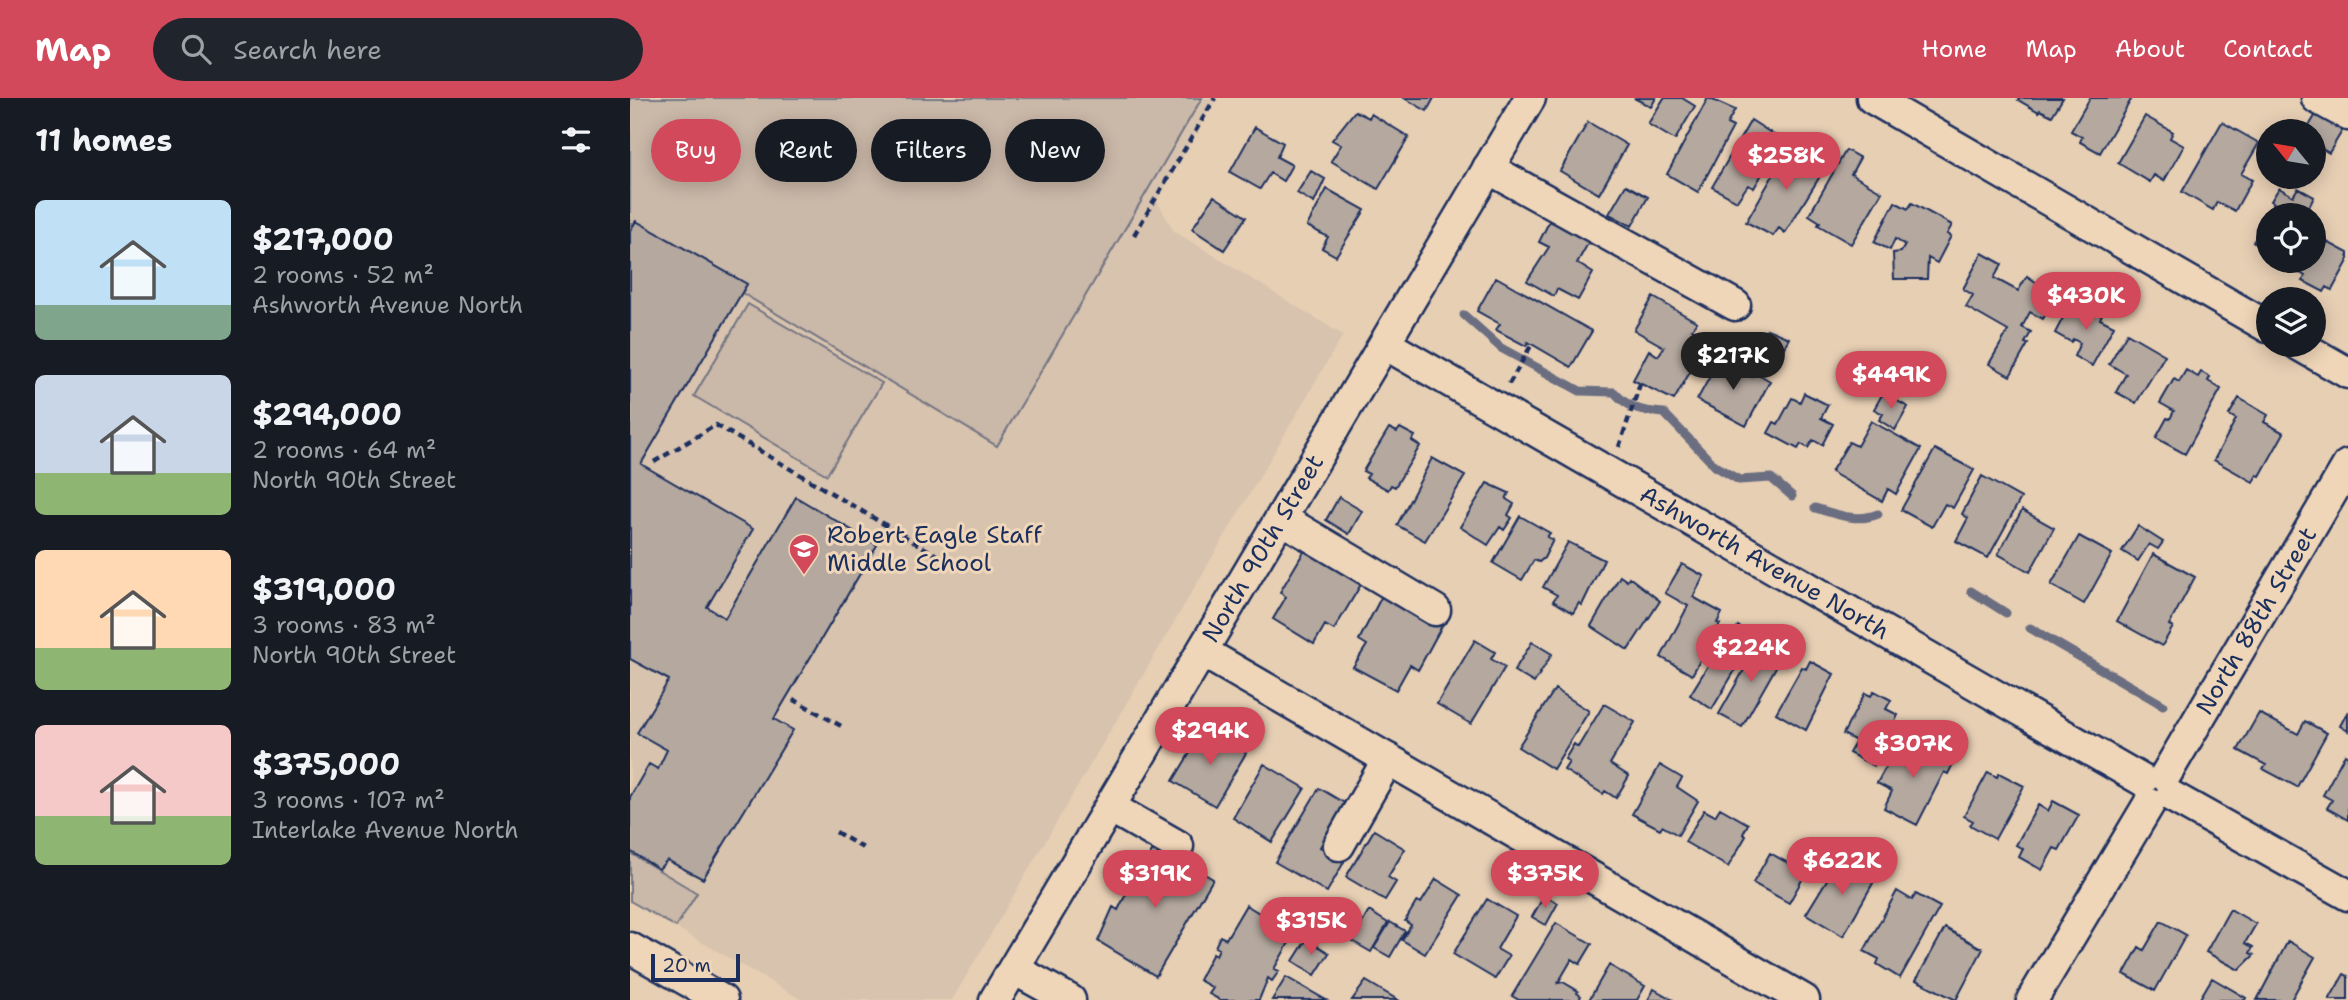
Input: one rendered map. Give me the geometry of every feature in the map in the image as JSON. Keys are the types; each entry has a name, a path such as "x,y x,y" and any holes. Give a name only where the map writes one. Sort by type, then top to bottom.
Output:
{"street":[{"name":"North 90th Street","path":"995,1000 1530,98"},
{"path":"1872,98 2256,320"},
{"path":"2317,98 2348,115"},
{"path":"1488,169 1735,306"},
{"name":"Ashworth Avenue North","path":"1385,344 2157,789 2348,895"},
{"path":"2320,357 2348,373"},
{"name":"North 88th Street","path":"2032,1000 2345,475"},
{"path":"1282,519 1435,610"},
{"path":"1203,652 1804,1000"},
{"path":"1339,845 1388,759"},
{"path":"1110,807 1178,846"},
{"path":"630,948 722,1000"},
{"path":"1014,969 1070,1000"}],"path":[{"path":"1134,235 1215,98"},
{"path":"1507,388 1532,344"},
{"path":"1618,451 1640,384"},
{"path":"654,462 716,425 943,559"},
{"path":"793,699 843,727"},
{"path":"836,832 863,848"}],"shaded area":[{"path":"630,98 1216,98 1157,201 1174,231 1343,335 952,1000 802,1000 630,901"},
{"path":"630,98 1202,98 997,446 742,293 747,284 636,221 630,227"},
{"path":"748,304 882,383 827,475 694,396"},
{"path":"630,853 697,893 676,927 630,901"}],"building":[{"path":"1404,98 1434,98 1427,111"},
{"path":"1634,98 1656,98 1651,107"},
{"path":"1664,98 1682,98 1695,106 1675,140 1648,124"},
{"path":"1708,98 1735,110 1727,124 1733,127 1698,192 1667,174"},
{"path":"2063,98 2052,116 2040,110 2039,112 2018,100"},
{"path":"2090,98 2132,98 2100,153 2080,142 2082,137 2071,131"},
{"path":"1355,111 1369,118 1371,114 1409,137 1378,189 1331,161 1341,145 1332,140"},
{"path":"2318,111 2345,126 2329,153 2326,151 2326,119 2313,119"},
{"path":"2145,116 2173,132 2170,138 2184,146 2164,181 2154,175 2150,182 2118,163"},
{"path":"1751,120 1782,140 1754,188 1748,185 1737,201 1712,187"},
{"path":"1588,122 1627,145 1599,194 1560,171"},
{"path":"2222,122 2256,141 2256,148 2241,174 2252,180 2235,211 2217,202 2213,210 2182,192"},
{"path":"1255,127 1283,143 1277,157 1292,165 1283,181 1270,173 1260,189 1230,172"},
{"path":"1790,146 1818,161 1822,173 1785,233 1779,228 1773,236 1746,222"},
{"path":"1846,150 1860,158 1851,174 1882,192 1851,244 1818,225 1820,222 1809,215"},
{"path":"1311,171 1325,179 1314,203 1297,193"},
{"path":"1626,185 1648,197 1632,226 1609,214"},
{"path":"1327,189 1365,210 1336,256 1322,248 1328,237 1307,226"},
{"path":"2278,189 2293,196 2300,189 2314,197 2311,203 2271,201"},
{"path":"1214,196 1246,217 1224,250 1192,229"},
{"path":"1895,202 1908,209 1912,203 1952,225 1947,234 1951,236 1937,263 1928,258 1927,279 1894,279 1893,253 1901,252 1905,245 1895,239 1890,250 1874,242"},
{"path":"1551,218 1590,240 1577,263 1593,273 1578,300 1557,289 1554,296 1527,281 1549,247 1539,242"},
{"name":"Robert Eagle Staff Middle School","path":"636,221 747,284 641,464 753,529 707,607 725,618 796,497 877,545 774,719 793,730 703,879 667,860 659,869 630,851 630,797 649,764 658,769 667,750 637,733 669,680 630,659 630,231"},
{"path":"2326,241 2348,253 2348,261 2332,290 2327,287 2314,287 2303,281 2305,276 2300,273 2326,273"},
{"path":"1982,253 2002,264 1994,278 2018,291 2027,276 2056,296 2043,319 2030,312 2022,327 2031,332 2025,343 2028,344 2010,376 1989,364 2008,331 1966,307 1973,295 1963,289"},
{"path":"1496,277 1592,331 1571,367 1528,342 1526,346 1496,330 1500,324 1477,311"},
{"path":"1653,297 1697,322 1692,329 1709,339 1674,400 1633,380 1649,350 1658,356 1664,347 1634,330"},
{"path":"2088,304 2103,312 2100,319 2114,326 2092,366 2074,356 2080,343 2073,339 2071,342 2055,333 2065,314 2070,317 2077,306 2085,310"},
{"path":"1767,329 1789,338 1781,353 1760,341"},
{"path":"2127,333 2165,355 2136,403 2116,392 2126,374 2109,364"},
{"path":"1719,360 1752,377 1755,372 1770,381 1746,426 1697,400"},
{"path":"2186,370 2198,377 2201,372 2210,377 2208,381 2221,389 2185,454 2156,438 2174,411 2160,403 2174,379 2179,382"},
{"path":"1804,393 1828,405 1821,418 1833,424 1822,445 1813,440 1808,448 1801,444 1798,449 1768,433 1774,422 1778,424 1792,398 1800,402"},
{"path":"1883,393 1908,407 1895,430 1879,420 1883,414 1874,409"},
{"path":"2239,398 2268,415 2264,422 2284,433 2260,476 2257,475 2253,482 2214,460 2236,419 2229,415"},
{"path":"1871,421 1921,449 1896,494 1888,489 1882,501 1831,472 1849,442 1857,446"},
{"path":"1389,428 1397,432 1400,428 1415,436 1412,441 1420,446 1395,487 1391,485 1388,490 1366,478 1369,474 1363,471"},
{"path":"1935,449 1974,470 1953,508 1945,504 1932,527 1901,510"},
{"path":"1432,458 1465,476 1425,541 1397,525"},
{"path":"1982,476 2021,498 1988,558 1956,541 1968,518 1962,514"},
{"path":"1487,483 1509,493 1506,499 1514,504 1508,515 1512,518 1504,530 1500,527 1488,545 1460,527"},
{"path":"1339,497 1362,511 1349,534 1326,520"},
{"path":"2022,510 2054,528 2030,572 1998,554"},
{"path":"1520,516 1550,533 1547,537 1553,540 1544,558 1539,562 1534,560 1522,580 1493,563"},
{"path":"2138,526 2163,542 2158,549 2149,544 2138,561 2122,551"},
{"path":"2079,536 2112,554 2084,604 2051,585"},
{"path":"1568,542 1604,560 1582,605 1579,603 1573,613 1553,601 1557,595 1543,587"},
{"path":"1309,543 1363,581 1334,630 1325,625 1314,644 1273,619 1286,597 1280,592"},
{"path":"2153,554 2195,577 2169,625 2173,627 2162,646 2117,621"},
{"path":"1682,564 1704,576 1693,597 1722,613 1717,623 1720,624 1692,675 1661,657 1688,606 1665,593"},
{"path":"1620,576 1627,581 1629,577 1660,601 1628,650 1591,626"},
{"path":"1386,588 1444,622 1418,670 1410,665 1396,690 1353,667 1367,645 1359,640"},
{"path":"1738,626 1755,637 1712,709 1690,695 1730,630 1734,633"},
{"path":"1475,640 1495,652 1491,659 1505,667 1471,724 1437,704"},
{"path":"1532,642 1552,654 1534,683 1514,671"},
{"path":"1759,643 1781,651 1778,656 1781,658 1742,727 1719,714"},
{"path":"1810,661 1834,674 1806,730 1776,713 1802,667 1806,669"},
{"path":"1555,689 1589,711 1553,769 1518,747"},
{"path":"1874,691 1891,700 1886,709 1898,715 1874,766 1849,753 1856,741 1843,734 1865,693 1871,696"},
{"path":"1604,704 1635,722 1610,764 1629,776 1616,798 1605,791 1603,794 1564,770 1569,762 1565,759 1574,744 1578,747"},
{"path":"2348,711 2348,731 2340,726"},
{"path":"2259,713 2298,734 2305,721 2327,733 2297,787 2263,769 2266,765 2238,750"},
{"path":"1205,728 1246,753 1215,806 1173,781"},
{"path":"1900,741 1930,757 1935,747 1956,758 1948,774 1944,772 1917,825 1884,808 1892,791 1877,783"},
{"path":"2345,754 2348,756 2348,820 2327,808 2332,800 2323,795"},
{"path":"1264,764 1305,788 1272,842 1233,818"},
{"path":"1660,765 1682,778 1677,787 1698,801 1678,835 1632,814"},
{"path":"1988,772 1997,777 1999,773 2024,786 1995,839 1970,825 1973,821 1964,816"},
{"path":"1319,788 1353,808 1341,830 1333,825 1320,847 1342,858 1344,862 1327,892 1275,862"},
{"path":"2053,801 2079,815 2059,850 2054,848 2042,870 2019,857 2023,849 2016,845 2038,805 2048,811"},
{"path":"1720,808 1748,824 1743,834 1746,836 1728,867 1685,842 1704,810 1715,816"},
{"path":"1374,830 1405,849 1388,877 1396,882 1385,900 1346,877"},
{"path":"1156,845 1213,879 1156,976 1098,941 1113,907 1118,910 1142,862 1145,864"},
{"path":"1770,853 1806,873 1789,903 1753,883"},
{"path":"1839,860 1857,870 1860,866 1877,876 1843,936 1806,914"},
{"path":"1436,879 1462,895 1425,954 1402,940 1411,925 1405,921 1417,901 1421,903"},
{"path":"1897,891 1912,900 1916,894 1940,907 1900,978 1877,964 1879,959 1864,951"},
{"path":"1544,896 1558,903 1546,925 1532,917"},
{"path":"1487,899 1516,916 1497,949 1509,956 1495,979 1453,954"},
{"path":"1246,905 1294,934 1274,969 1279,971 1272,981 1268,978 1259,1000 1220,1000 1209,994 1213,988 1199,980 1213,953 1216,955 1219,949 1215,947 1220,936 1226,939"},
{"path":"2230,909 2256,924 2245,943 2253,947 2250,953 2254,955 2239,970 2206,952"},
{"path":"1369,911 1388,923 1371,952 1352,941"},
{"path":"2161,921 2186,935 2155,991 2124,974 2139,947 2144,950"},
{"path":"1390,922 1405,931 1390,957 1374,948"},
{"path":"1556,923 1592,944 1580,964 1572,959 1558,983 1563,982 1578,991 1581,996 1579,1000 1519,1000 1512,996"},
{"path":"1945,928 1983,949 1956,1000 1916,980"},
{"path":"1307,939 1329,953 1315,975 1293,961"},
{"path":"2288,941 2315,957 2291,1000 2257,1000"},
{"path":"1609,965 1645,986 1637,1000 1589,1000"},
{"path":"2344,974 2348,976 2348,1000 2329,1000"},
{"path":"1286,977 1326,1000 1272,1000"},
{"path":"2212,978 2246,998 2245,1000 2199,1000"},
{"path":"1366,981 1398,1000 1352,1000"},
{"path":"1654,989 1673,1000 1648,1000"}],"waterway":[{"path":"1464,315 1501,348 1580,391 1614,392 1636,408 1664,413 1715,466 1739,480 1771,478 1792,496"},
{"path":"1815,508 1854,518 1878,514"},
{"path":"1971,591 2006,613"},
{"path":"2030,628 2163,705"}],"place":[{"name":"Robert Eagle Staff Middle School","path":"804,576"}]}
